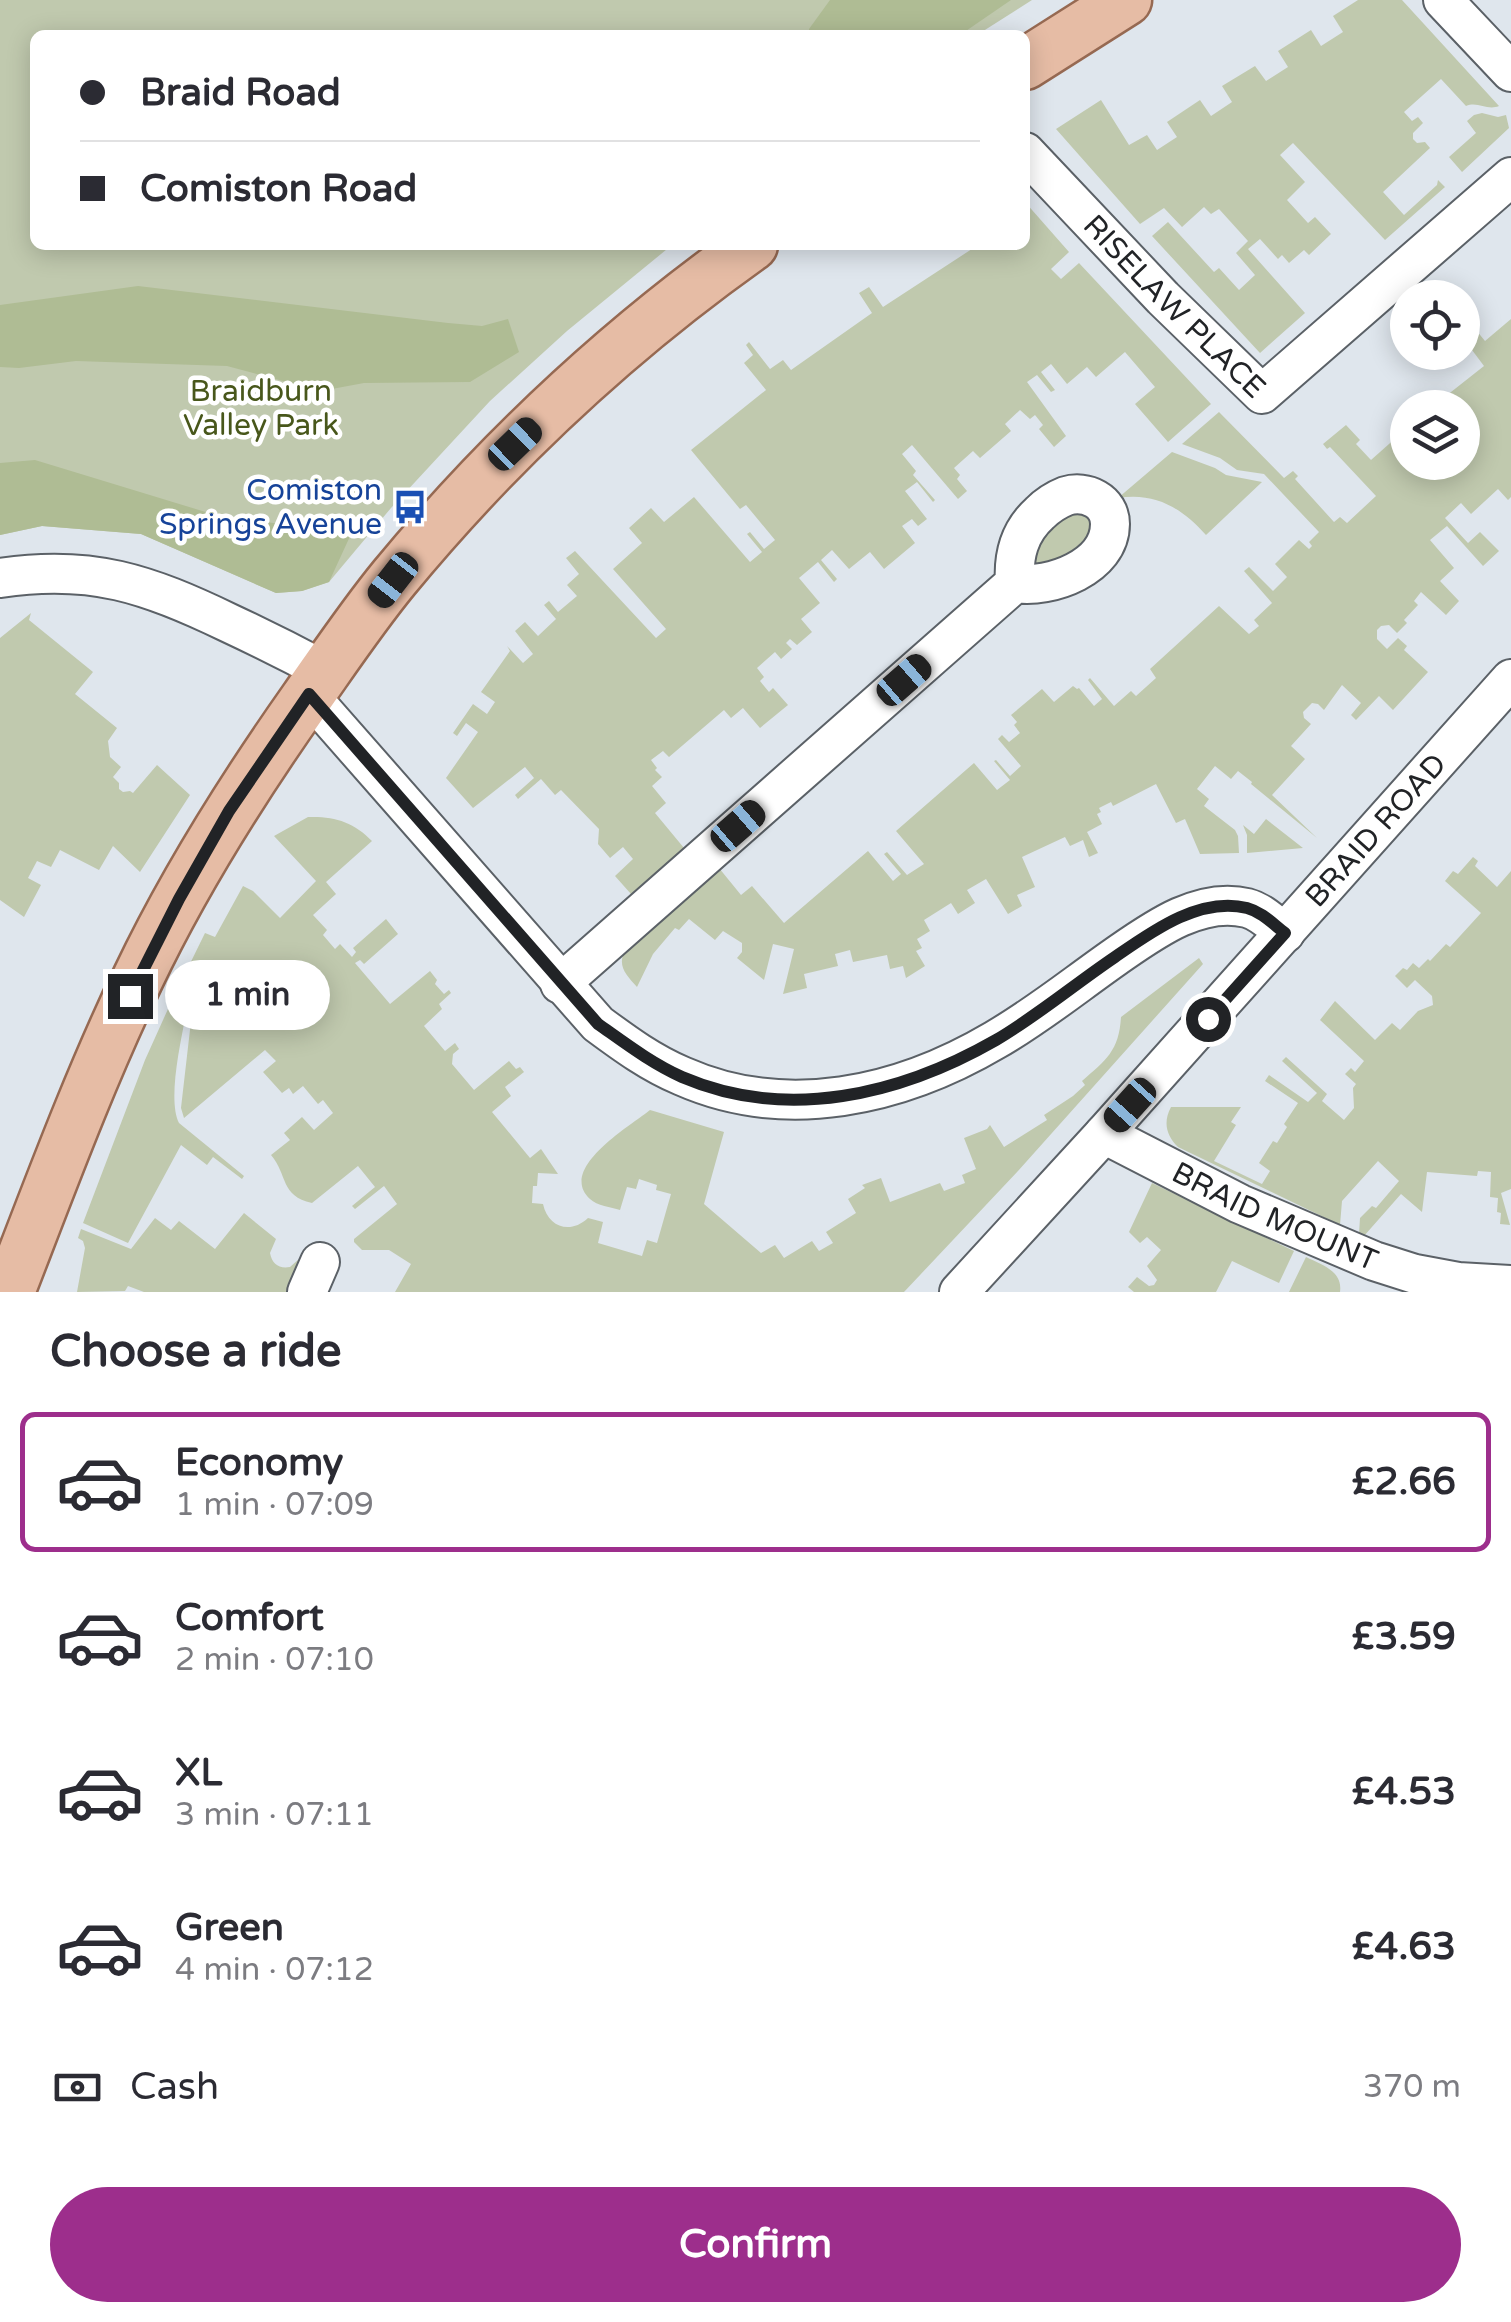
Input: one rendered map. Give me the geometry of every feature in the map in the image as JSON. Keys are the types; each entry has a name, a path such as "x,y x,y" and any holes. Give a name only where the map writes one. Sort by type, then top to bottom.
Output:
{"main road":[{"path":"1030,61 1126,0"},
{"path":"9,1292 82,1104 140,974 229,811 317,683 393,580 515,444 613,352 746,250"}],"street":[{"path":"1443,0 1511,72"},
{"name":"RISELAW PLACE","path":"1030,157 1163,298 1262,394 1511,177"},
{"path":"0,578 58,572 136,583 176,598 317,683 560,984 598,1024 641,1055 684,1078 727,1092 756,1098 813,1100 882,1090 960,1059 998,1038 1154,930 1188,914 1220,907 1247,908 1285,933"},
{"path":"560,984 1015,583"},
{"name":"BRAID ROAD","path":"958,1292 1511,679"},
{"name":"BRAID MOUNT","path":"1104,1134 1307,1234 1367,1277 1416,1274 1511,1286"}],"green space":[{"name":"Braidburn Valley Park","path":"0,0 1032,0 985,30 30,30 30,250 666,250 490,401 329,582 302,591 276,593 141,534 42,526 0,535"},
{"path":"830,0 1011,0 967,30 809,29"},
{"path":"1358,0 1402,0 1499,106 1466,106 1441,79 1404,112 1412,121 1418,117 1423,123 1413,133 1413,139 1430,148 1383,192 1404,215 1438,180 1445,187 1385,240 1293,143 1280,155 1305,182 1287,200 1308,223 1315,217 1331,234 1309,255 1304,250 1289,263 1282,255 1278,259 1260,239 1248,249 1305,313 1260,353 1152,236 1168,222 1214,272 1219,268 1239,290 1255,275 1236,253 1248,241 1219,209 1211,214 1204,207 1182,227 1164,208 1140,224 1056,129 1101,100 1129,145 1147,135 1157,150 1177,137 1167,122 1200,100 1211,116 1232,102 1222,86 1255,66 1266,81 1288,67 1278,51 1311,30 1321,46 1343,32 1333,16"},
{"path":"1482,113 1506,115 1509,128 1462,172 1449,157 1476,133 1467,121"},
{"path":"1030,208 1069,252 1051,269 1061,279 1079,263 1211,404 1168,442 1135,404 1155,387 1125,352 1096,377 1087,367 1067,384 1051,364 1041,372 1055,390 1051,392 1037,375 1027,382 1066,436 1054,447 1039,429 1043,425 1035,415 1030,419 1020,410 1005,424 1011,431 980,458 973,451 954,468 967,491 958,499 912,445 902,454 916,471 913,475 935,500 917,482 905,491 927,519 918,526 912,519 902,526 915,543 884,569 870,552 849,569 832,550 821,560 837,579 834,582 818,562 799,578 820,603 801,619 812,632 797,645 790,639 786,643 792,649 781,659 775,652 757,668 764,677 760,681 769,692 773,688 788,705 760,728 743,708 731,718 724,710 669,757 663,751 651,760 662,777 652,786 666,803 655,813 684,848 631,894 615,876 633,859 623,847 610,858 598,844 599,829 561,790 555,795 541,779 518,799 515,795 534,778 525,767 473,808 446,778 478,732 466,723 457,736 453,733 473,704 487,714 495,702 481,692 510,651 507,646 523,663 533,654 515,631 525,622 538,636 556,619 544,605 549,601 558,612 577,596 567,585 579,574 566,558 575,551 656,638 666,629 613,569 642,543 629,528 651,508 664,522 694,497 750,562 762,552 747,534 750,532 764,549 775,540 746,505 740,509 691,450 766,390 744,363 753,355 746,345 749,342 770,369 783,360 791,370 872,313 859,293 869,287 883,307 970,250 1030,250"},
{"path":"138,286 448,323 482,326 508,319 519,352 470,382 364,383 321,391 227,366 76,361 0,367 0,305"},
{"path":"1511,319 1511,497 1508,500 1498,489 1471,514 1461,503 1445,518 1468,543 1480,532 1499,551 1483,566 1447,526 1430,540 1454,568 1440,581 1459,601 1446,615 1421,592 1414,601 1418,605 1397,633 1389,625 1377,630 1377,639 1387,649 1398,638 1407,646 1404,650 1428,672 1393,710 1379,696 1356,720 1351,715 1361,703 1342,685 1324,710 1312,703 1303,712 1311,724 1291,746 1305,759 1272,795 1317,838 1238,771 1231,779 1215,766 1197,789 1209,799 1204,806 1235,830 1239,853 1200,854 1185,819 1176,823 1156,784 1113,806 1111,802 1099,808 1101,812 1097,814 1102,824 1087,832 1098,853 1089,857 1083,840 1070,846 1065,837 1022,857 1035,887 1017,895 1022,906 1008,914 986,879 967,890 975,903 958,914 951,903 924,920 930,931 917,939 922,948 916,951 925,966 906,978 903,966 890,969 887,955 853,962 850,950 835,954 838,966 804,974 807,988 783,994 794,949 773,944 764,980 737,958 742,943 723,931 715,940 689,919 679,930 675,928 653,954 637,987 629,978 622,965 626,949 719,868 741,895 752,886 784,923 868,851 893,881 901,874 884,854 887,852 907,875 924,864 896,831 974,763 997,790 1010,780 994,761 1010,776 1021,766 998,739 1002,735 1009,742 1020,733 1011,715 1042,689 1054,702 1073,686 1094,706 1102,699 1090,678 1114,706 1131,691 1136,696 1156,678 1150,669 1219,606 1249,634 1259,626 1254,620 1272,603 1244,571 1249,567 1273,591 1287,577 1275,564 1299,540 1309,549 1309,542 1319,532 1264,474 1237,470 1220,458 1182,444 1219,412 1284,478 1293,471 1298,476 1295,479 1334,522 1340,517 1347,523 1376,496 1323,444 1346,425 1371,460 1390,443 1390,480 1480,480 1480,390 1454,390 1484,366 1480,361 1480,335 1485,341"},
{"path":"1172,452 1226,475 1262,482 1206,535 1167,504 1144,497 1118,498"},
{"path":"35,460 222,517 352,532 329,582 302,591 276,593 141,534 42,526 0,535 0,463"},
{"path":"1075,511 1091,515 1092,532 1070,559 1035,568 1030,551 1057,519"},
{"path":"31,613 29,620 93,672 75,694 117,728 108,741 110,757 121,767 113,777 119,789 133,793 157,765 190,795 140,872 113,846 99,870 60,850 51,867 37,861 28,878 41,885 24,917 0,900 0,638"},
{"path":"308,817 343,822 372,841 326,882 336,894 313,915 327,930 323,935 335,949 340,944 352,957 356,952 353,948 386,919 398,934 364,964 360,960 355,963 390,1004 430,971 444,994 449,990 451,993 439,1004 442,1009 424,1026 445,1051 455,1043 459,1049 453,1054 452,1064 474,1090 509,1061 524,1072 505,1087 511,1096 492,1112 530,1158 541,1149 558,1174 538,1173 532,1203 543,1204 550,1218 561,1226 574,1226 588,1218 603,1222 598,1243 642,1256 647,1240 657,1243 671,1194 639,1179 636,1189 627,1187 620,1210 590,1199 582,1187 589,1162 600,1149 650,1110 724,1132 704,1204 761,1253 775,1245 784,1258 812,1241 819,1251 833,1243 826,1232 856,1213 848,1199 865,1188 862,1185 881,1178 890,1202 940,1183 944,1191 965,1183 962,1175 976,1169 964,1138 990,1125 1004,1147 1047,1120 1044,1115 1085,1085 1082,1081 1110,1054 1121,1017 1199,958 1203,964 904,1292 395,1292 411,1264 389,1250 362,1250 354,1242 397,1204 384,1186 355,1209 352,1206 375,1187 358,1166 312,1203 289,1190 271,1155 290,1140 284,1133 302,1117 314,1130 333,1113 323,1100 318,1104 303,1086 293,1094 289,1088 282,1093 263,1072 276,1061 265,1050 184,1118 181,1108 194,995 181,982 205,933 215,937 243,886 280,918 316,881 274,836"},
{"path":"1266,819 1303,848 1247,853 1243,825 1254,834"},
{"path":"1473,857 1478,861 1475,866 1497,887 1511,871 1511,1189 1501,1193 1510,1225 1500,1224 1498,1198 1490,1197 1491,1172 1478,1171 1477,1176 1427,1172 1422,1212 1401,1194 1364,1236 1359,1234 1360,1218 1372,1206 1376,1208 1399,1181 1378,1161 1342,1201 1340,1225 1178,1147 1167,1128 1171,1107 1241,1107 1231,1122 1236,1125 1214,1161 1262,1184 1270,1171 1259,1163 1273,1141 1277,1143 1298,1103 1265,1081 1269,1075 1308,1102 1317,1093 1282,1061 1286,1057 1327,1094 1322,1101 1344,1120 1354,1108 1356,1084 1345,1074 1351,1068 1355,1072 1364,1061 1320,1020 1335,1001 1375,1040 1392,1023 1400,1030 1418,1011 1433,1005 1432,996 1415,980 1407,988 1395,976 1413,963 1419,968 1446,944 1450,947 1481,913 1445,881 1453,871 1458,874"},
{"path":"177,989 189,998 175,1080 179,1123 244,1176 242,1179 213,1157 207,1165 181,1145 128,1243 83,1223 145,1060"},
{"path":"1152,1183 1294,1251 1279,1283 1232,1261 1216,1292 1134,1292 1128,1287 1137,1277 1149,1286 1157,1280 1147,1266 1161,1250 1147,1237 1140,1243 1129,1232"},
{"path":"244,1213 276,1239 270,1253 277,1265 290,1267 299,1259 286,1292 144,1292 128,1286 125,1291 77,1292 85,1248 78,1238 81,1229 131,1249 155,1218 171,1230 179,1221 215,1249"},
{"path":"1306,1257 1335,1274 1340,1292 1289,1292"}],"place":[{"name":"Comiston Springs Avenue","path":"410,507"}],"route":[{"path":"130,996 229,811 309,694 598,1024 641,1055 684,1078 727,1092 785,1100 842,1098 882,1090 960,1059 998,1038 1171,921 1220,907 1234,906 1260,913 1285,933 1208,1019"}]}
